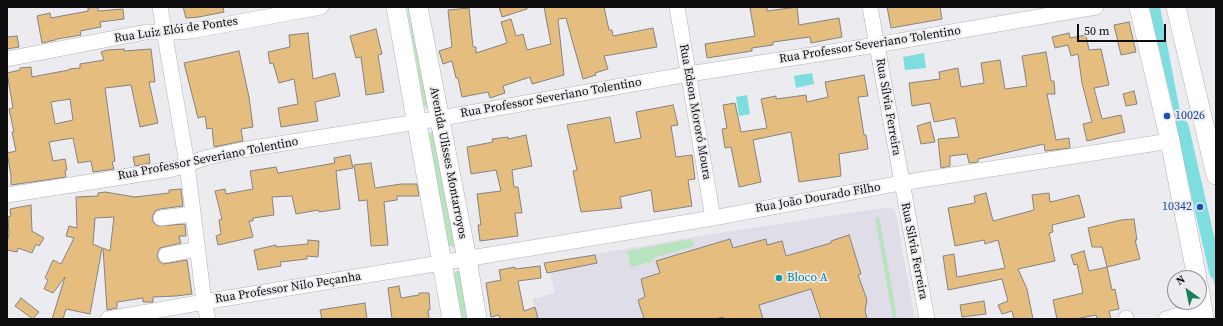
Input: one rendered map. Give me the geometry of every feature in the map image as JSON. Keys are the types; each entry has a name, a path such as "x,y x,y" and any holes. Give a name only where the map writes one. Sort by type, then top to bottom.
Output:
{"main road":[{"name":"Avenida Ulisses Montarroyos","path":"396,7 452,319"},
{"name":"Avenida Ulisses Montarroyos","path":"418,7 467,259 477,319"},
{"path":"1139,7 1170,141 1195,270"},
{"path":"1176,7 1212,144 1216,175"}],"street":[{"path":"160,7 187,164 204,302 208,319"},
{"name":"Rua Luiz Elói de Pontes","path":"7,59 146,32 190,31 321,7"},
{"name":"Rua Edson Mororó Moura","path":"677,7 713,218"},
{"name":"Rua Sílvia Ferreira","path":"870,7 901,183"},
{"name":"Rua Professor Severiano Tolentino","path":"7,195 173,168 205,158 241,150 417,122 689,74 1096,7"},
{"name":"Rua João Dourado Filho","path":"467,259 713,218 901,183 1170,141"},
{"name":"Rua Silvia Ferreira","path":"901,183 927,319"},
{"path":"161,218 193,214"},
{"path":"166,255 198,249"},
{"name":"Rua Professor Nilo Peçanha","path":"108,319 467,259"},
{"path":"1166,319 1203,314"}],"shaded area":[{"path":"889,207 895,210 915,319 498,319 535,307 533,299 555,293 550,272 547,273 544,263 700,236"}],"green space":[{"path":"407,7 414,7 430,110 424,106"},
{"path":"431,132 436,132 455,245 453,247 448,245 429,135"},
{"path":"879,217 897,319 893,319 875,218"},
{"path":"692,239 694,246 653,258 653,261 631,267 627,251"},
{"path":"456,271 461,271 471,319 461,319 454,274"}],"water":[{"path":"1149,7 1160,7 1186,143 1216,279 1216,290"},
{"path":"924,53 926,68 905,70 903,57"},
{"path":"812,73 814,84 796,88 794,76"},
{"path":"747,95 750,114 739,116 736,97"}],"building":[{"path":"98,7 98,11 123,9 124,19 100,22 101,27 80,31 81,35 42,43 37,16 50,13 51,18 88,11 88,8"},
{"path":"183,7 223,7 224,12 186,18"},
{"path":"499,7 527,7 527,9 502,17"},
{"path":"544,7 604,7 609,30 612,30 613,36 653,28 657,47 604,56 608,69 583,79 566,18 558,19 564,75 532,84 530,77 503,86 505,93 490,98 488,92 462,97 458,78 456,78 452,61 443,64 439,51 452,47 448,10 469,8 473,47 476,47 476,53 507,43 501,22 511,19 516,36 523,34 527,50 551,44"},
{"path":"767,7 767,11 797,7 799,25 839,18 842,37 811,43 810,37 773,42 773,45 752,48 752,51 707,58 705,44 755,36 750,8"},
{"path":"887,7 940,7 942,19 891,28"},
{"path":"1129,22 1136,52 1121,55 1114,25"},
{"path":"376,29 382,54 378,55 384,92 366,95 361,57 356,58 350,36"},
{"path":"308,33 313,79 335,73 340,96 315,102 318,121 281,127 278,108 298,104 294,79 279,83 273,63 270,64 268,52 290,47 289,35"},
{"path":"1069,33 1070,38 1086,35 1089,50 1101,49 1109,85 1094,88 1102,119 1121,115 1125,132 1087,141 1083,124 1092,122 1082,83 1078,54 1071,56 1068,45 1055,48 1052,37"},
{"path":"17,36 19,47 7,49 7,37"},
{"path":"124,49 124,51 151,49 155,82 149,82 158,123 140,127 131,85 105,88 115,161 112,162 114,169 93,172 91,161 78,163 73,138 49,142 53,161 65,159 67,170 65,170 66,177 11,185 11,175 7,153 16,151 9,109 13,108 7,73 20,70 20,68 31,67 32,77 80,68 80,64 104,60 101,52 107,50","holes":["70,99 73,120 55,124 51,102"]},
{"path":"239,51 249,97 253,127 241,129 243,141 214,147 212,128 207,129 205,116 198,118 184,63"},
{"path":"1046,52 1051,81 1054,81 1055,94 1047,94 1056,140 1069,138 1070,148 1045,151 1044,144 978,159 978,162 969,163 967,154 950,156 950,166 941,168 938,139 959,137 955,118 934,122 930,103 912,106 909,83 940,79 939,72 958,68 961,87 984,83 981,63 1000,60 1005,89 1027,86 1022,56"},
{"path":"864,75 868,96 858,97 864,135 866,135 868,149 839,154 841,176 799,182 791,132 753,140 761,182 739,187 731,147 725,148 722,129 727,128 723,105 735,103 741,132 767,128 761,99 776,96 776,99 806,95 807,102 828,97 825,82"},
{"path":"1134,91 1137,104 1126,106 1123,94"},
{"path":"673,105 678,125 671,126 676,157 692,155 695,179 688,180 692,206 654,212 651,190 620,197 622,208 581,212 573,171 577,170 567,125 610,117 615,143 641,138 636,112"},
{"path":"930,122 935,142 921,144 917,126"},
{"path":"526,135 532,166 512,170 514,187 518,187 522,213 515,213 518,236 480,241 478,225 481,225 477,194 501,191 496,170 471,174 467,147 493,142 492,139 508,137 508,139"},
{"path":"149,154 150,163 135,166 133,157"},
{"path":"350,155 353,168 336,171 340,209 319,212 318,210 296,214 292,196 272,197 274,215 253,218 253,221 249,221 253,237 218,245 216,236 221,234 219,220 222,219 215,191 225,189 226,194 253,189 250,171 276,167 278,173 335,163 334,158"},
{"path":"371,163 375,188 401,184 417,184 419,196 397,196 397,200 384,202 388,245 371,246 367,200 359,201 354,165"},
{"path":"181,189 183,206 155,211 152,219 158,226 185,224 186,236 179,236 181,243 160,248 157,256 159,261 163,264 187,260 192,294 153,297 153,302 143,302 143,298 117,302 117,308 107,310 103,248 110,251 114,217 95,218 93,244 102,248 90,314 66,309 63,319 52,319 65,277 53,293 44,289 48,280 45,278 53,260 61,264 74,238 66,236 69,226 77,228 76,197 98,196 98,193 105,192 135,197 169,193 169,190"},
{"path":"986,193 993,221 1034,210 1032,195 1049,193 1050,202 1079,195 1085,217 1052,225 1053,232 1049,233 1055,261 1018,269 1027,289 1033,319 1014,319 1012,311 1002,314 998,305 1008,301 1002,279 948,290 943,256 954,254 957,277 1005,268 998,240 985,244 984,240 955,246 948,208 975,203 974,196"},
{"path":"31,205 32,231 44,238 39,246 36,244 32,253 18,248 17,252 7,250 9,234 8,217 11,216 10,209"},
{"path":"1134,219 1137,240 1135,240 1140,259 1107,267 1102,247 1092,247 1088,228 1121,220"},
{"path":"849,235 861,274 858,275 867,300 865,310 867,319 821,319 811,289 759,305 763,319 723,319 723,317 715,319 644,319 638,300 645,297 641,279 660,273 656,261 730,239 733,248 766,239 767,245 782,241 786,256 831,243 831,241"},
{"path":"308,240 319,241 318,257 307,256 307,259 280,262 281,266 258,270 254,250 276,245 276,247 308,244"},
{"path":"1084,251 1089,271 1107,267 1112,290 1115,289 1119,309 1109,311 1111,319 1097,319 1096,315 1075,319 1057,319 1053,300 1083,293 1077,264 1074,265 1071,255"},
{"path":"595,255 597,263 547,273 544,263"},
{"path":"540,266 541,278 518,281 524,311 535,307 538,319 500,319 499,315 491,317 486,283 501,280 499,270 515,267 515,269"},
{"path":"399,286 401,298 419,295 419,293 429,293 429,319 392,319 388,288"},
{"path":"21,298 39,312 33,319 15,306"},
{"path":"984,301 986,314 962,317 960,305"},
{"path":"365,303 367,319 322,319 320,310"}],"waterway":[{"path":"1182,126 1216,273"}],"place":[{"name":"10026","path":"1167,116"},
{"name":"10342","path":"1200,207"},
{"name":"Bloco A","path":"779,278"}]}
